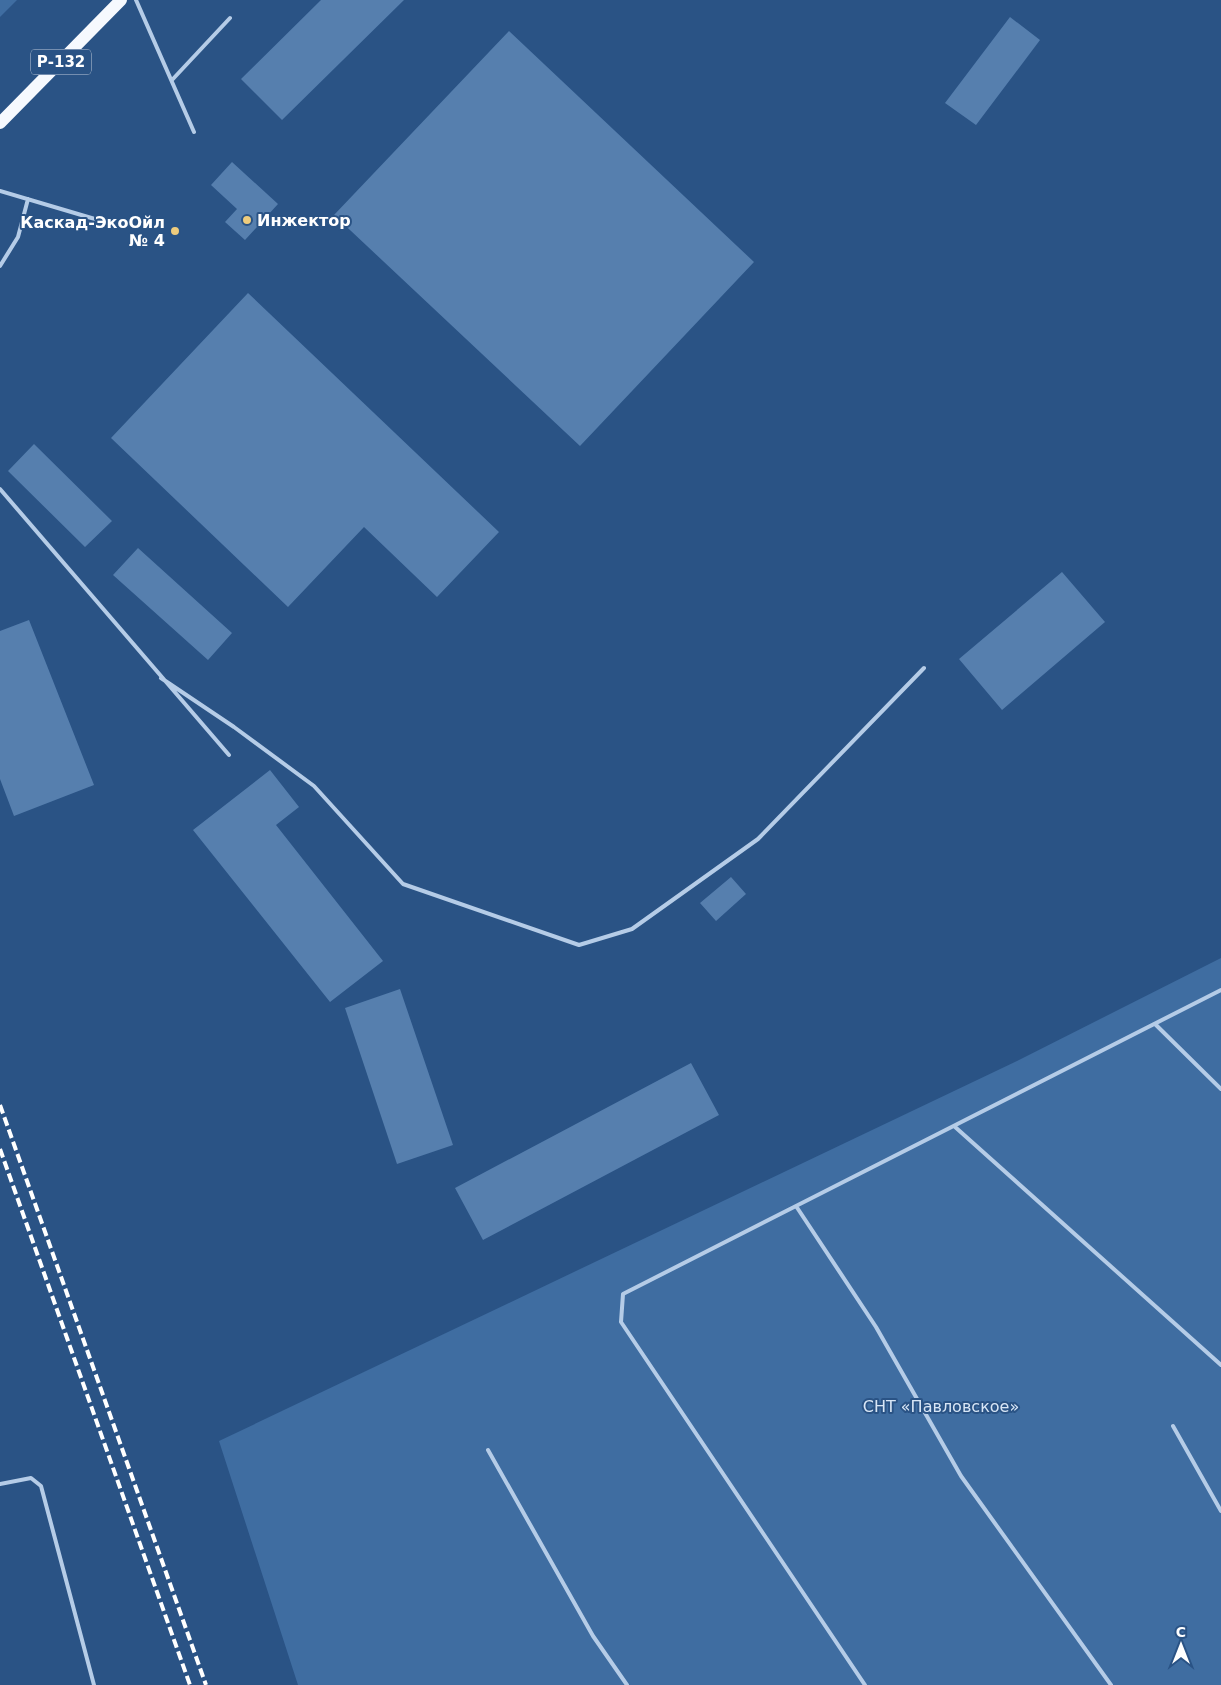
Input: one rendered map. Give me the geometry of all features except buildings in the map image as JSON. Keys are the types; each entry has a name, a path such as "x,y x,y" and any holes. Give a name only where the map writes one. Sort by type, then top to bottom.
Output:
{"main road":[{"name":"Р-132","path":"0,123 121,0"}],"lane":[{"path":"136,0 194,132"},
{"path":"172,80 230,18"},
{"path":"0,191 105,222"},
{"path":"0,266 18,237 28,199"},
{"path":"0,489 229,756"},
{"path":"161,678 234,727 314,786 403,884 579,946 632,929 758,838 924,668"},
{"path":"865,1685 621,1322 623,1294 1221,990"},
{"path":"1156,1024 1221,1089"},
{"path":"954,1126 1221,1365"},
{"path":"796,1206 876,1327 961,1476 1110,1685"},
{"path":"1172,1426 1221,1511"},
{"path":"488,1450 593,1636 627,1685"},
{"path":"0,1484 31,1478 41,1486 94,1685"}],"green space":[{"path":"0,0 17,0 0,17"},
{"name":"СНТ «Павловское»","path":"1221,958 1221,1685 298,1685 219,1441 1017,1061"}],"railway":[{"path":"0,1105 206,1685"},
{"path":"0,1149 190,1685"}],"place":[{"name":"Инжектор","path":"247,220"},
{"name":"Каскад-ЭкоОйл № 4","path":"175,231"}]}
